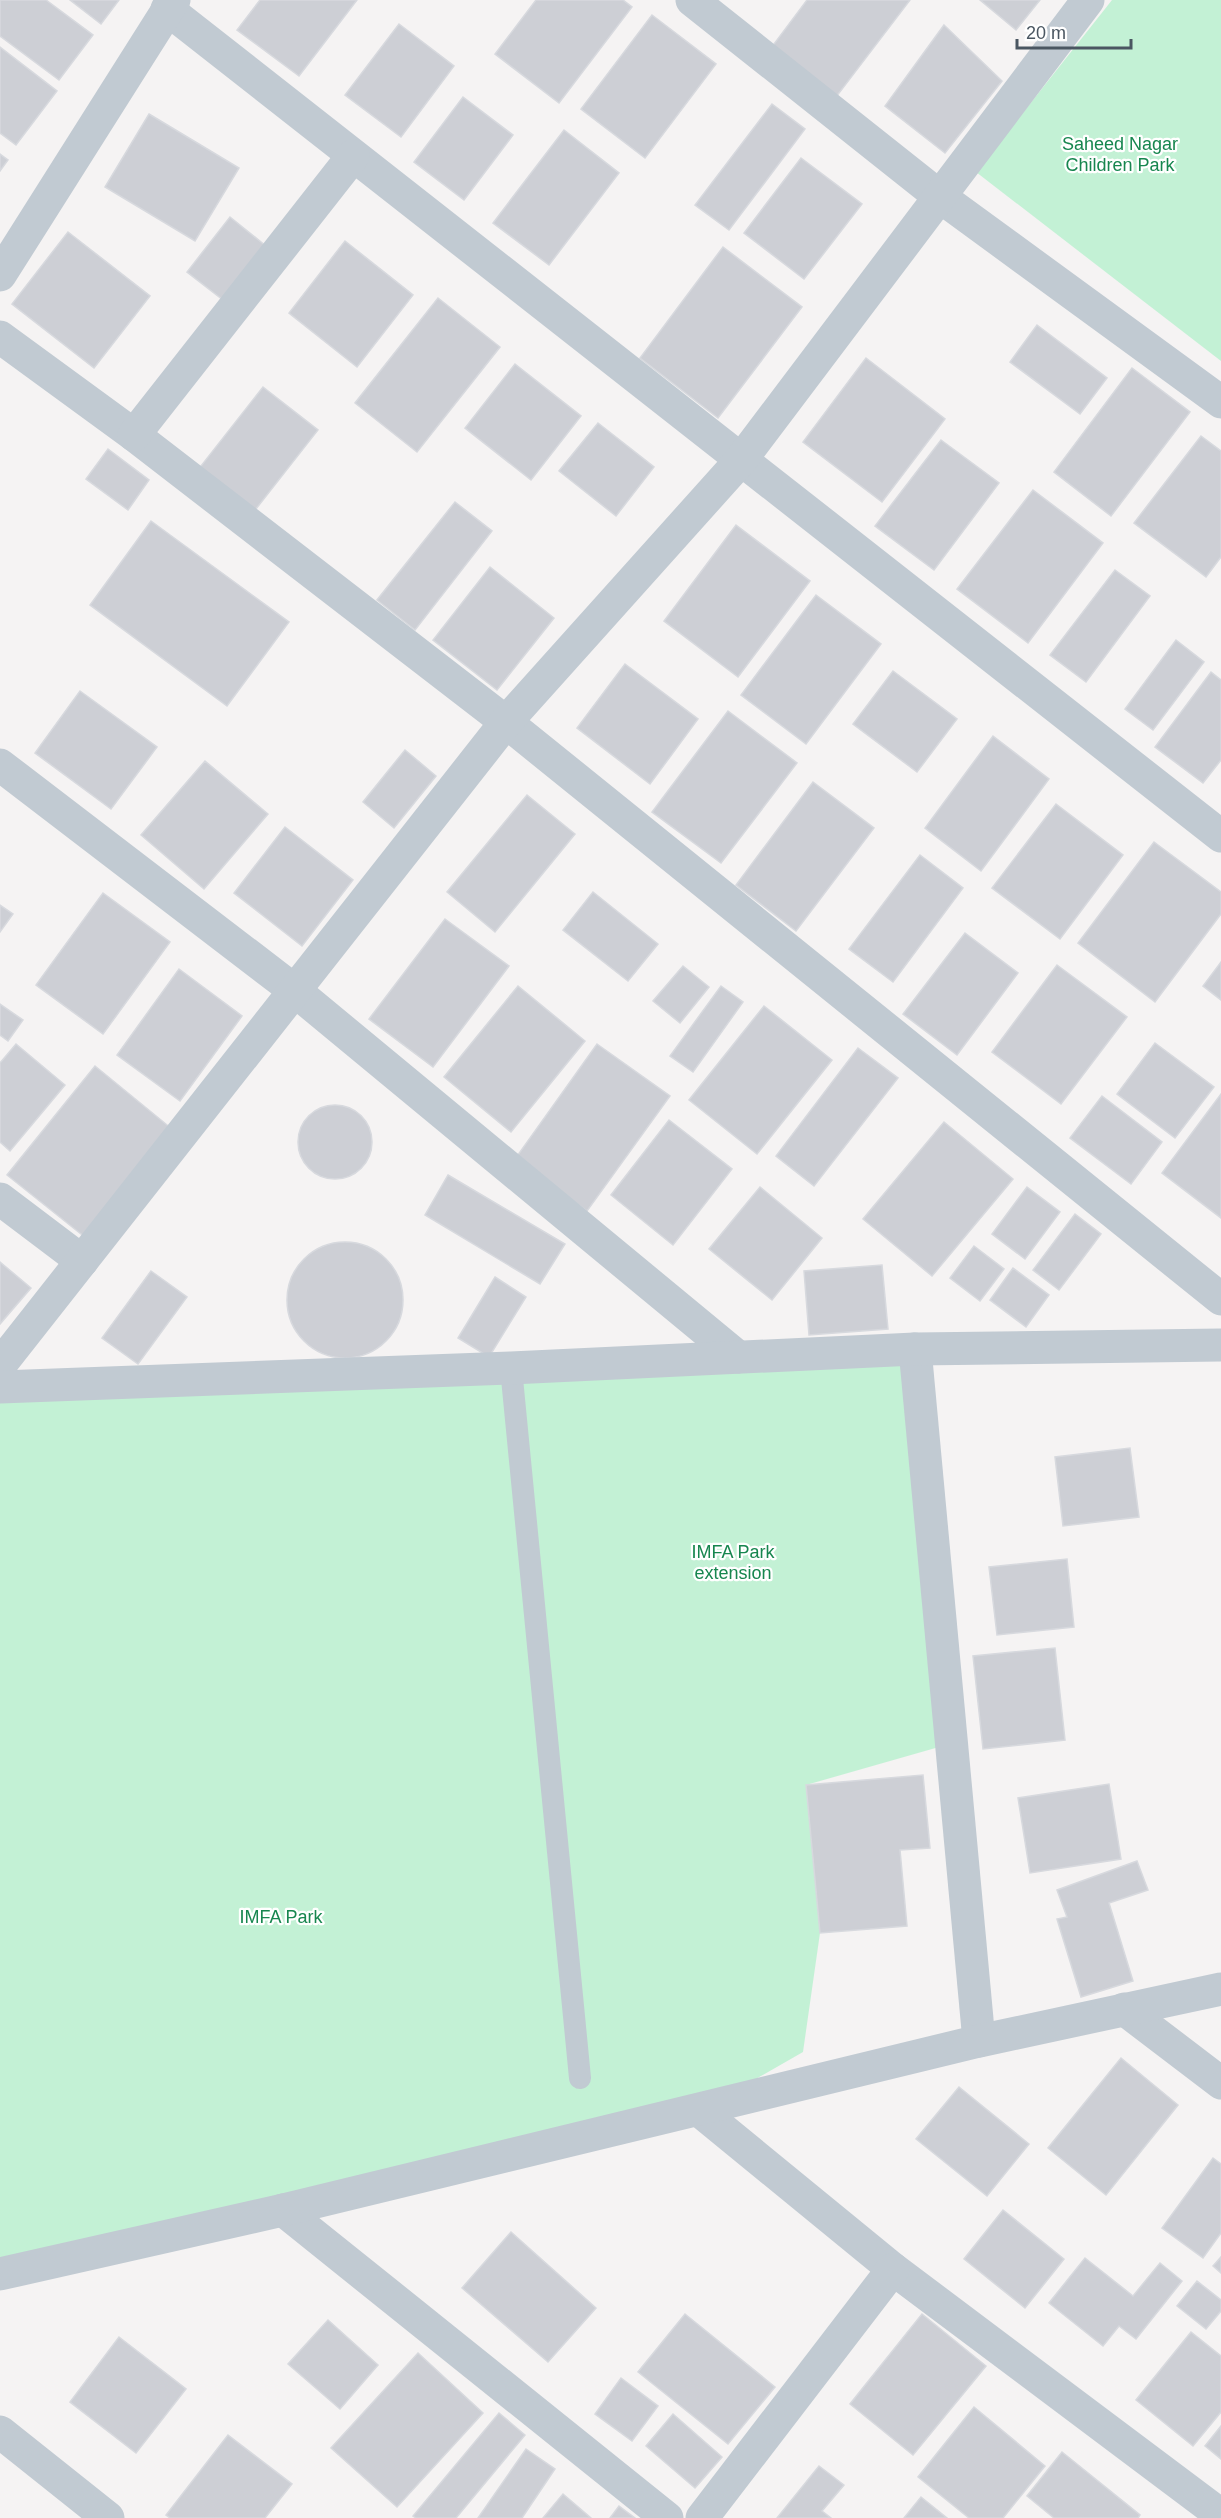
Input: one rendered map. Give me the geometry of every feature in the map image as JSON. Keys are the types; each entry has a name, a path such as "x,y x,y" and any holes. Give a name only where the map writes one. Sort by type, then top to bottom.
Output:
{"street":[{"path":"692,0 939,196 1221,402"},
{"path":"0,1365 506,722 741,460 1088,0"},
{"path":"0,275 170,5 353,156 1221,836"},
{"path":"134,435 353,156"},
{"path":"0,337 134,435 506,722 1218,1291"},
{"path":"0,765 294,990 738,1357"},
{"path":"0,1199 82,1261"},
{"path":"0,1387 511,1368 915,1349 1221,1345"},
{"path":"915,1349 978,2041"},
{"path":"0,2274 283,2210 700,2111 978,2041 1221,1989"},
{"path":"1124,2009 1221,2083"},
{"path":"700,2111 893,2269 1221,2515"},
{"path":"283,2210 667,2518"},
{"path":"702,2518 893,2269"},
{"path":"0,2432 108,2518"}],"lane":[{"path":"511,1368 580,2078"}],"green space":[{"name":"Saheed Nagar Children Park","path":"1112,0 1221,0 1221,361 976,172"},
{"name":"IMFA Park","path":"915,1349 953,1743 806,1785 820,1933 803,2052 700,2111 0,2267 0,1400"}],"building":[{"path":"0,0 46,0 93,35 59,80 0,36"},
{"path":"70,0 119,0 101,24"},
{"path":"260,0 357,0 299,76 237,30"},
{"path":"536,0 623,0 632,7 559,103 495,54"},
{"path":"807,0 910,0 836,97 771,48"},
{"path":"980,0 1040,0 1016,30"},
{"path":"652,15 716,64 645,158 581,109"},
{"path":"399,24 454,66 401,137 345,95"},
{"path":"944,25 1002,81 945,153 885,106"},
{"path":"0,47 57,91 16,145 0,133"},
{"path":"463,97 513,135 464,200 414,162"},
{"path":"772,104 805,129 729,230 695,205"},
{"path":"149,114 239,168 195,241 105,187"},
{"path":"564,130 619,173 549,265 493,223"},
{"path":"0,154 8,160 0,171"},
{"path":"801,158 862,204 804,279 744,233"},
{"path":"230,217 266,246 223,300 187,272"},
{"path":"68,232 150,296 94,368 12,304"},
{"path":"345,241 413,295 357,367 289,313"},
{"path":"723,247 802,307 718,418 640,358"},
{"path":"438,298 500,347 417,452 355,403"},
{"path":"1037,325 1107,378 1080,414 1010,362"},
{"path":"866,358 945,419 882,502 803,442"},
{"path":"515,364 581,416 531,480 465,428"},
{"path":"1132,368 1190,412 1111,516 1054,472"},
{"path":"263,387 318,430 252,514 197,471"},
{"path":"598,423 654,467 616,516 559,471"},
{"path":"1201,436 1221,451 1221,557 1206,577 1134,523"},
{"path":"941,440 999,483 934,570 875,526"},
{"path":"108,449 149,480 128,510 86,479"},
{"path":"1033,490 1103,543 1028,643 957,589"},
{"path":"455,502 492,531 415,630 377,600"},
{"path":"151,521 289,622 227,706 90,605"},
{"path":"736,525 810,581 738,677 664,621"},
{"path":"490,567 554,618 497,690 433,640"},
{"path":"1115,570 1150,596 1086,682 1050,655"},
{"path":"816,595 881,644 806,744 741,695"},
{"path":"1176,640 1204,662 1153,730 1125,709"},
{"path":"625,664 698,719 650,784 577,728"},
{"path":"893,671 957,719 917,772 853,724"},
{"path":"1211,672 1221,680 1221,760 1203,783 1155,747"},
{"path":"80,691 157,747 111,809 35,753"},
{"path":"728,711 797,763 721,863 652,812"},
{"path":"993,736 1049,779 981,871 925,828"},
{"path":"405,750 436,776 394,828 363,802"},
{"path":"205,761 268,814 204,889 141,835"},
{"path":"813,782 874,828 796,931 736,885"},
{"path":"527,795 575,834 495,932 447,892"},
{"path":"1056,804 1123,855 1060,939 992,888"},
{"path":"285,827 353,880 302,946 234,893"},
{"path":"1154,842 1221,892 1221,914 1155,1002 1078,943"},
{"path":"920,855 963,888 893,982 849,949"},
{"path":"593,892 658,944 628,981 563,930"},
{"path":"103,893 170,942 103,1034 36,985"},
{"path":"0,905 13,914 0,932"},
{"path":"445,919 509,966 433,1067 369,1019"},
{"path":"965,933 1018,973 957,1055 903,1014"},
{"path":"1221,962 1221,1000 1203,986"},
{"path":"1057,965 1127,1017 1061,1104 992,1052"},
{"path":"683,966 709,987 680,1023 653,1001"},
{"path":"179,969 242,1016 180,1101 117,1055"},
{"path":"518,986 585,1041 511,1132 444,1077"},
{"path":"721,986 743,1002 693,1072 670,1056"},
{"path":"0,1004 23,1020 8,1041 0,1035"},
{"path":"764,1006 832,1060 757,1154 689,1100"},
{"path":"1155,1043 1214,1087 1175,1138 1117,1094"},
{"path":"16,1044 65,1085 10,1151 0,1142 0,1063"},
{"path":"597,1044 670,1096 587,1211 515,1159"},
{"path":"858,1048 898,1078 814,1186 776,1156"},
{"path":"95,1066 172,1129 86,1238 7,1175"},
{"path":"1221,1094 1221,1218 1162,1173"},
{"path":"1102,1096 1162,1142 1131,1184 1070,1138"},
{"path":"335,1105 349,1108 361,1116 369,1128 372,1142 369,1156 361,1168 349,1176 335,1179 321,1176 309,1168 301,1156 298,1142 301,1128 309,1116 321,1108"},
{"path":"669,1120 732,1169 673,1245 611,1195"},
{"path":"944,1122 1013,1179 932,1276 863,1219"},
{"path":"448,1175 565,1244 540,1284 425,1215"},
{"path":"760,1187 822,1238 772,1300 709,1249"},
{"path":"1027,1187 1060,1212 1025,1259 992,1234"},
{"path":"1075,1214 1101,1234 1059,1290 1033,1270"},
{"path":"345,1242 367,1246 386,1259 399,1278 403,1300 399,1322 386,1341 367,1354 345,1358 323,1354 304,1341 291,1322 287,1300 291,1278 304,1259 323,1246"},
{"path":"974,1246 1004,1269 980,1301 950,1278"},
{"path":"0,1262 31,1288 0,1324"},
{"path":"882,1265 888,1329 809,1335 804,1271"},
{"path":"1013,1268 1049,1295 1026,1327 990,1300"},
{"path":"151,1271 187,1297 138,1364 102,1338"},
{"path":"495,1277 526,1297 489,1357 458,1338"},
{"path":"1130,1448 1139,1517 1063,1526 1055,1457"},
{"path":"1067,1559 1074,1627 997,1635 989,1567"},
{"path":"1055,1648 1065,1740 983,1749 973,1656"},
{"path":"923,1775 930,1848 900,1850 907,1926 820,1933 806,1785"},
{"path":"1109,1784 1121,1859 1030,1873 1018,1798"},
{"path":"1137,1861 1148,1890 1109,1903 1133,1981 1081,1997 1057,1919 1067,1917 1057,1890"},
{"path":"1121,2058 1178,2105 1106,2195 1048,2148"},
{"path":"959,2087 1029,2144 987,2196 916,2139"},
{"path":"1213,2158 1221,2164 1221,2233 1203,2258 1162,2228"},
{"path":"1003,2210 1064,2259 1025,2308 964,2259"},
{"path":"511,2232 596,2308 548,2362 462,2288"},
{"path":"1221,2257 1221,2273 1213,2266"},
{"path":"1085,2258 1133,2296 1160,2263 1182,2281 1136,2339 1119,2326 1103,2346 1049,2303"},
{"path":"1197,2281 1221,2300 1221,2311 1206,2329 1177,2306"},
{"path":"685,2314 775,2387 728,2444 638,2372"},
{"path":"922,2314 986,2366 913,2455 850,2404"},
{"path":"328,2320 378,2365 340,2409 288,2364"},
{"path":"1191,2332 1221,2356 1221,2412 1193,2446 1136,2400"},
{"path":"119,2337 186,2389 136,2453 70,2402"},
{"path":"418,2353 483,2413 397,2507 331,2448"},
{"path":"621,2378 658,2406 632,2441 595,2414"},
{"path":"974,2407 1045,2466 1003,2518 969,2518 918,2477"},
{"path":"499,2413 525,2435 456,2518 416,2518 413,2516"},
{"path":"673,2414 722,2457 695,2488 646,2446"},
{"path":"1221,2426 1221,2459 1205,2446"},
{"path":"228,2435 292,2484 265,2518 170,2518 166,2515"},
{"path":"526,2449 555,2469 522,2518 478,2518"},
{"path":"1062,2452 1140,2515 1138,2518 1054,2518 1027,2496"},
{"path":"819,2466 844,2485 822,2511 831,2518 777,2518"},
{"path":"563,2494 591,2518 543,2518"},
{"path":"921,2497 947,2518 904,2518"},
{"path":"619,2506 635,2518 610,2518"}],"park label":[{"name":"IMFA Park extension","path":"733,1562"}]}
